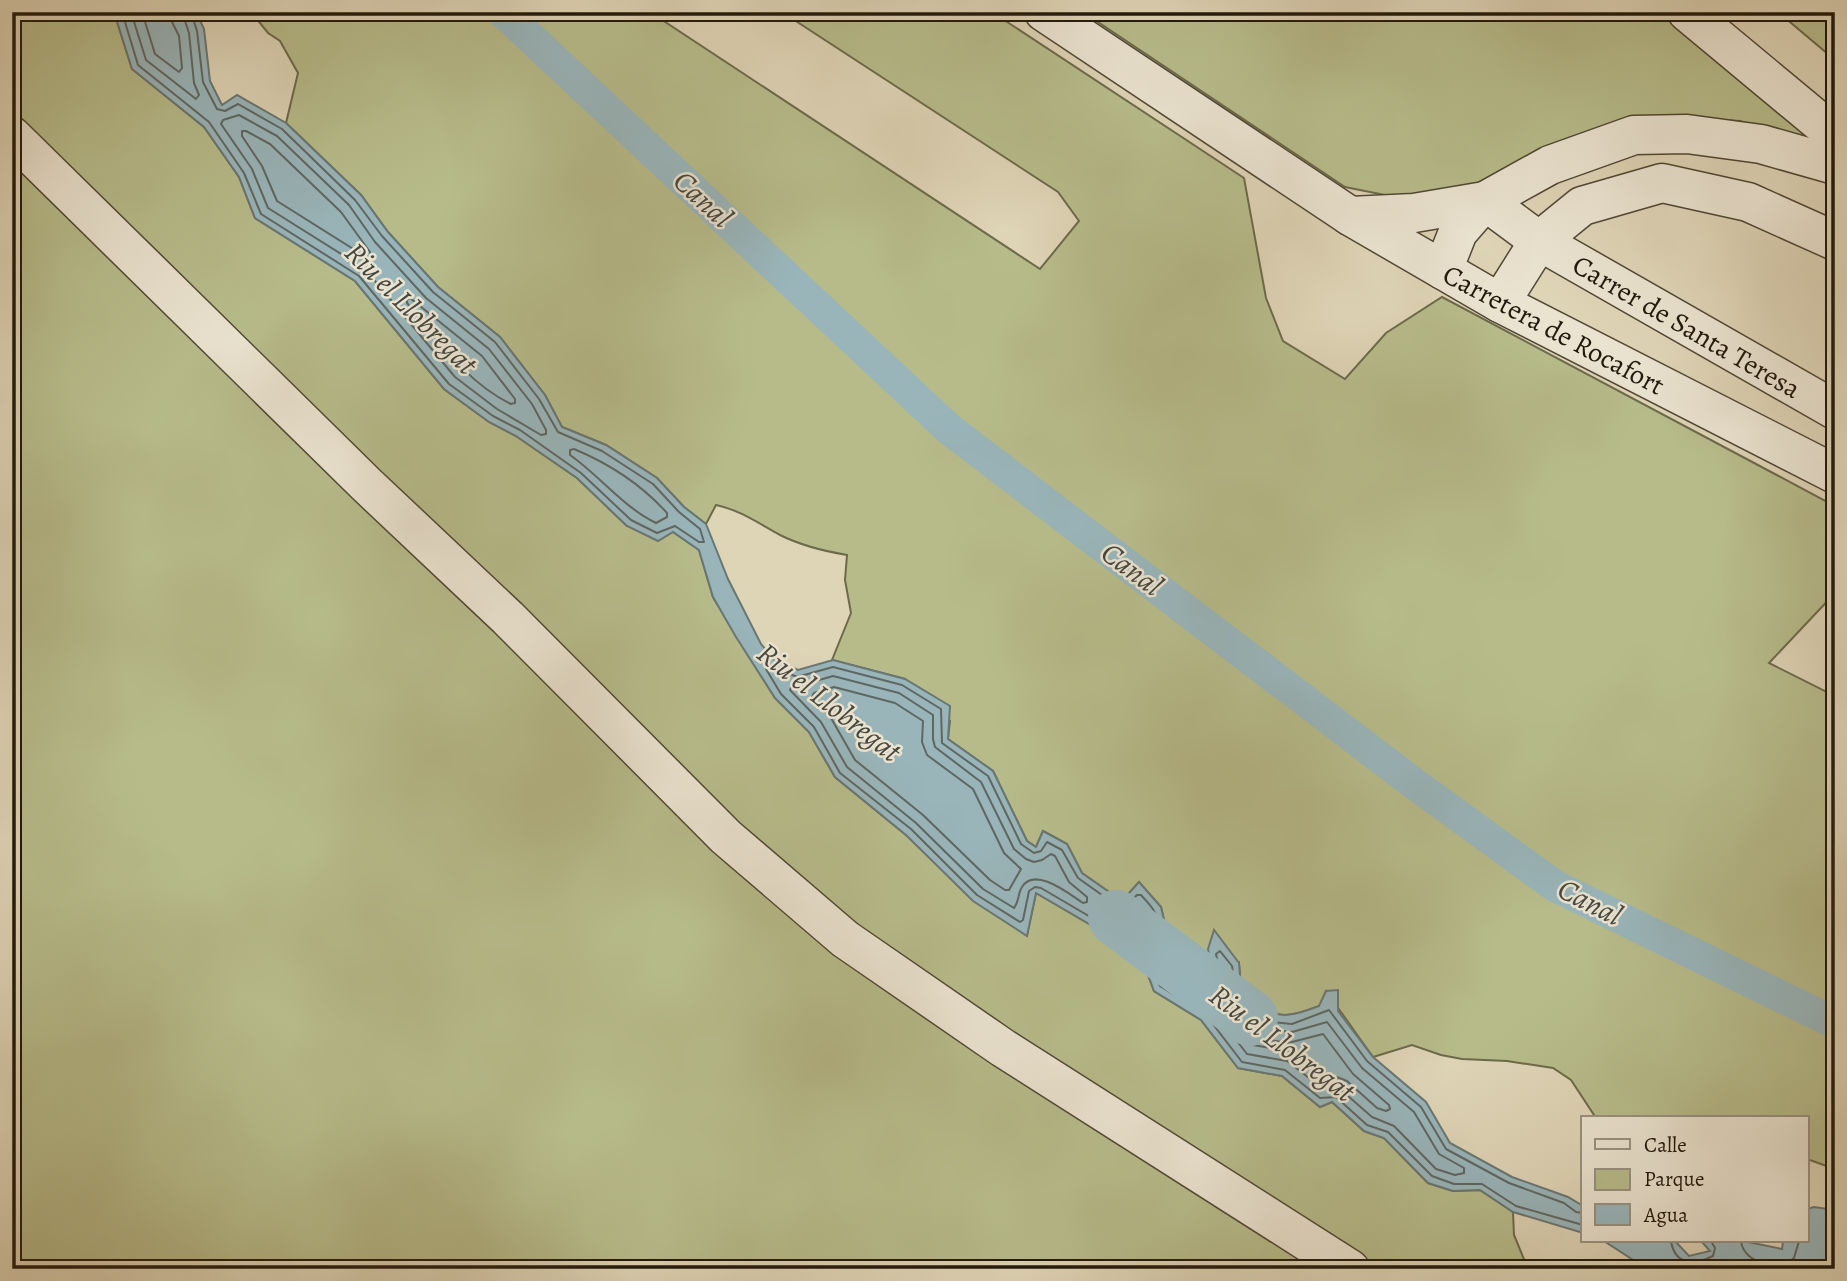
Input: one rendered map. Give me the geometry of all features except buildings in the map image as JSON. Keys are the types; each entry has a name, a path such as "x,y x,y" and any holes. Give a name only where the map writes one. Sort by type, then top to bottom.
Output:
{"street":[{"name":"Carretera de Rocafort","path":"1044,12 1350,216 1500,303 1835,474"},
{"path":"1687,12 1835,135"},
{"path":"1350,216 1414,213 1485,201 1550,165 1634,135 1687,134 1761,144 1835,164"},
{"path":"12,136 367,485 508,618 726,837 845,939 1003,1048 1350,1269"},
{"path":"1500,303 1539,241 1583,206 1662,183 1748,202 1835,241"},
{"path":"1443,270 1458,232 1485,201"},
{"name":"Carrer de Santa Teresa","path":"1485,201 1539,241 1835,410"}],"green space":[{"path":"12,12 114,12 132,69 204,127 239,177 255,218 355,281 444,389 489,422 516,436 577,478 627,526 673,532 699,550 713,597 775,698 809,732 835,777 938,865 1027,935 1036,893 1096,928 1147,972 1154,991 1201,1020 1238,1068 1282,1076 1320,1107 1332,1102 1364,1131 1384,1138 1428,1183 1453,1191 1480,1190 1513,1212 1514,1235 1528,1269 12,1269"},
{"path":"251,12 650,12 1040,269 1079,221 1058,192 782,12 992,12 1244,178 1266,298 1283,341 1345,379 1386,333 1442,297 1835,506 1835,593 1769,663 1835,696 1835,1169 1808,1159 1808,1116 1595,1116 1571,1080 1553,1068 1507,1061 1462,1059 1412,1045 1373,1057 1326,991 1320,1006 1284,1015 1270,1011 1241,988 1239,963 1215,989 1187,973 1173,960 1161,907 1139,882 1122,901 1082,873 1067,844 1043,831 1036,847 1027,841 993,771 948,739 950,721 905,679 832,660 851,613 845,580 847,555 796,542 741,514 716,505 706,524 684,507 657,478 606,445 562,427 545,395 500,337 438,287 388,232 361,195 286,123 298,73 280,41 268,33"},
{"path":"1083,12 1671,12 1833,148 1740,121 1655,116 1477,184 1395,197 1345,187"},
{"path":"1778,12 1835,12 1835,60"}],"water":[{"path":"114,12 196,12 204,29 210,81 222,105 237,95 286,123 361,195 388,232 438,287 500,337 545,395 562,427 606,445 657,478 684,507 706,524 728,579 761,644 774,659 798,670 833,660 905,679 950,706 948,739 993,771 1027,841 1036,847 1043,831 1067,844 1082,873 1122,901 1139,882 1161,907 1173,960 1187,973 1202,969 1214,987 1208,949 1214,930 1239,963 1241,988 1270,1011 1285,1015 1305,1011 1319,1006 1326,991 1338,990 1338,1011 1373,1057 1426,1102 1450,1143 1512,1177 1568,1197 1581,1205 1581,1232 1513,1212 1480,1190 1453,1191 1428,1183 1384,1138 1364,1131 1332,1102 1320,1107 1282,1076 1238,1068 1201,1020 1154,991 1147,972 1096,928 1036,893 1027,936 973,901 906,835 835,777 809,732 775,698 736,637 713,597 699,550 673,532 658,541 627,526 577,478 516,436 489,422 444,389 355,281 255,218 239,177 204,127 132,69"},
{"path":"1808,1209 1835,1210 1835,1269 1647,1269 1606,1242 1676,1242 1689,1256 1710,1251 1702,1242 1748,1242 1782,1249 1783,1242 1808,1242"}],"waterway":[{"name":"Canal","path":"503,12 949,429 1416,785 1555,886 1835,1023"},
{"name":"Riu el Llobregat","path":"1116,918 1250,1018"}]}
